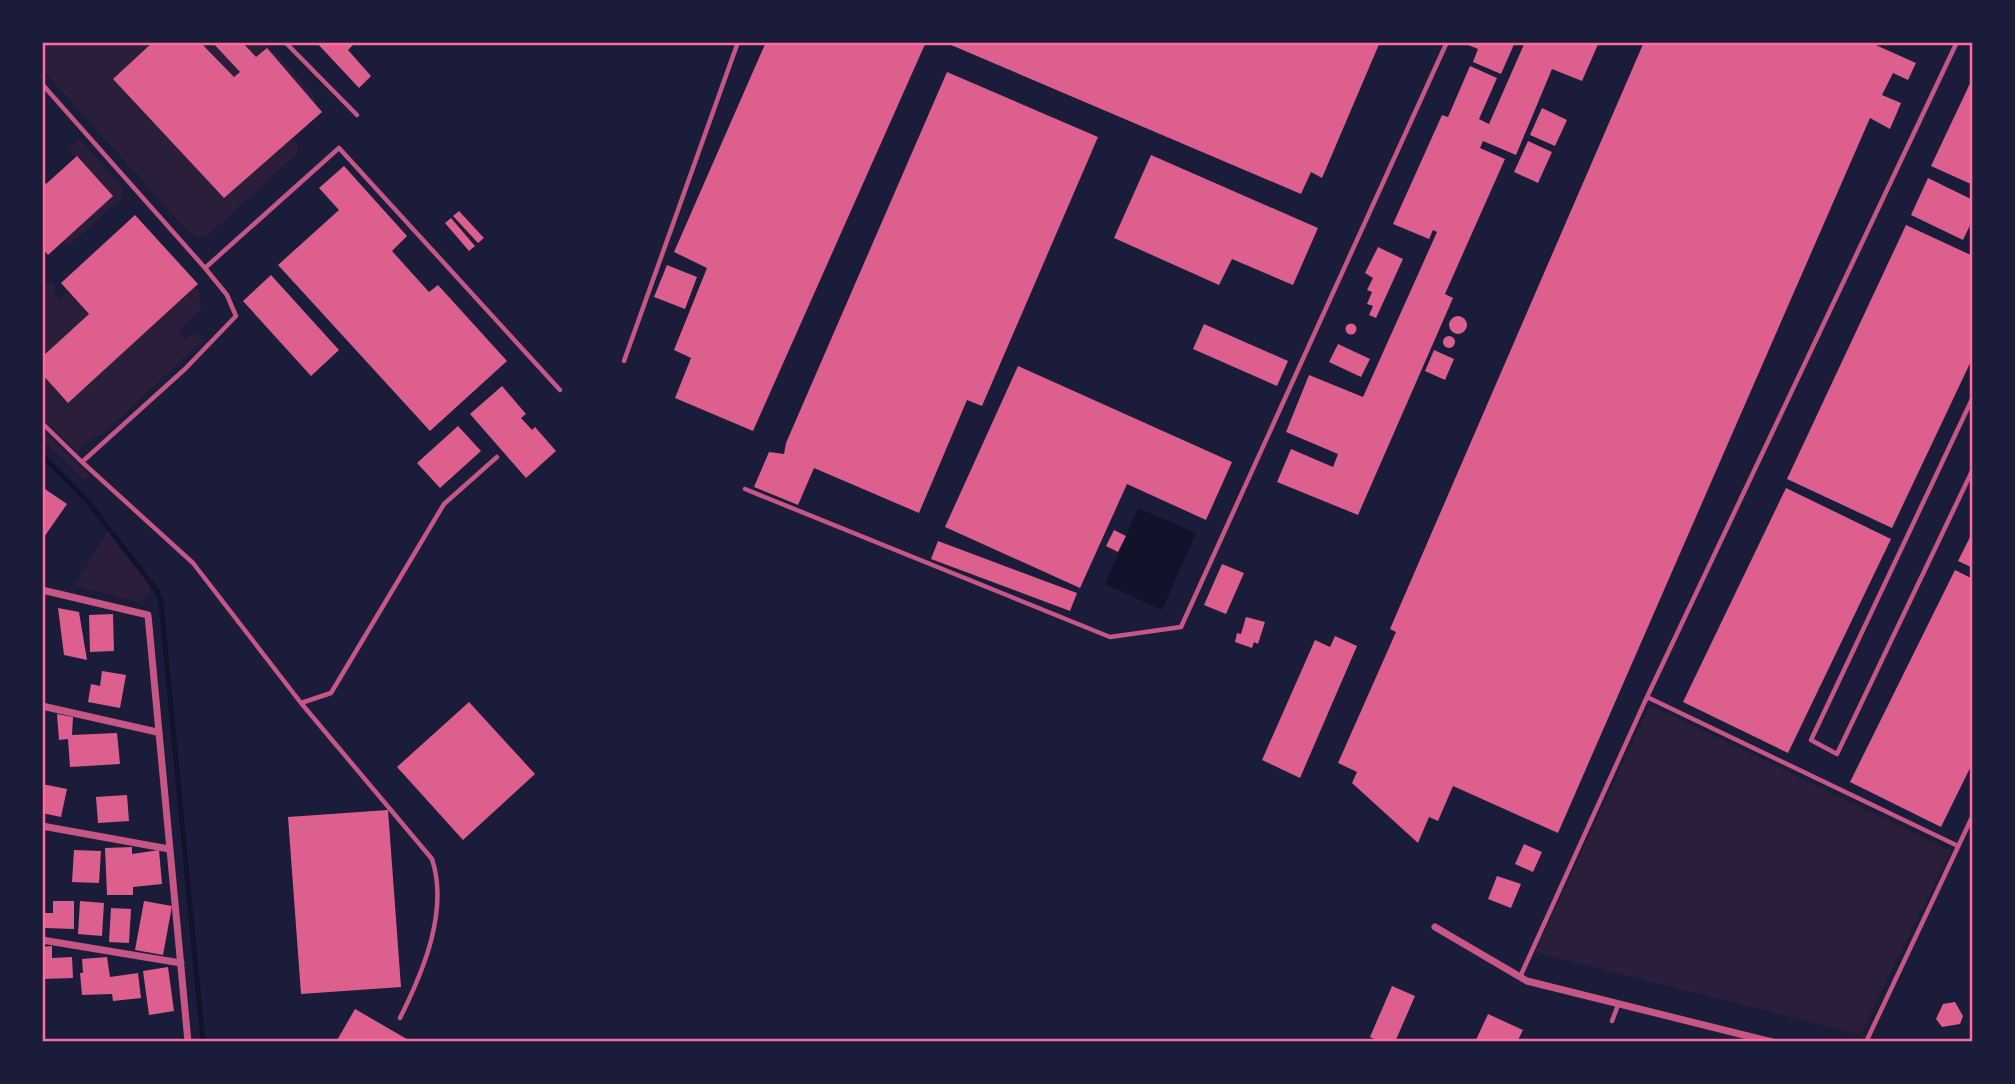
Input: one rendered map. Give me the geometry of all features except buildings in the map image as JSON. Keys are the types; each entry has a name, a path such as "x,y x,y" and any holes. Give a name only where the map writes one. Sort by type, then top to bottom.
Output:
{"street":[{"path":"42,590 148,615 188,1042"},
{"path":"42,706 157,732"},
{"path":"42,826 169,849"},
{"path":"1435,928 1527,981 1772,1042"},
{"path":"42,940 181,963"}],"lane":[{"path":"285,42 357,116"},
{"path":"624,361 738,42"},
{"path":"745,489 1110,638 1181,627 1447,42"},
{"path":"1520,977 1647,697 1957,42"},
{"path":"42,84 205,268 227,295 236,316 185,369 82,462"},
{"path":"205,268 339,148 560,390"},
{"path":"1973,397 1811,740 1837,754 1973,469"},
{"path":"42,423 193,563 301,703 426,850 439,884 438,906 423,967 400,1018"},
{"path":"301,703 331,693 444,503 497,457"},
{"path":"1647,697 1958,846"},
{"path":"1866,1042 1973,815"},
{"path":"1612,1021 1618,1004"}],"shaded area":[{"path":"42,42 153,42 113,79 224,198 294,137 299,146 297,154 206,237 190,234 42,69"},
{"path":"200,42 212,42 240,72 234,77"},
{"path":"242,42 265,42 314,95 315,103 267,49 256,57"},
{"path":"80,139 123,188 123,197 68,247 63,241 113,196 68,149"},
{"path":"42,279 48,285 52,282 56,287 52,291 60,299 68,292 89,314 42,357"},
{"path":"195,287 202,295 198,303 202,308 179,332 186,340 195,332 203,340 103,434 92,437 77,452 42,418 42,374 68,402"},
{"path":"42,430 90,476 84,480 42,439"},
{"path":"1138,508 1196,533 1162,610 1105,584"},
{"path":"109,529 153,585 144,600 138,602 74,586"},
{"path":"1650,705 1951,851 1860,1035 1535,952"}],"waterway":[{"path":"42,455 89,503 157,591 161,603 203,1042"}]}
